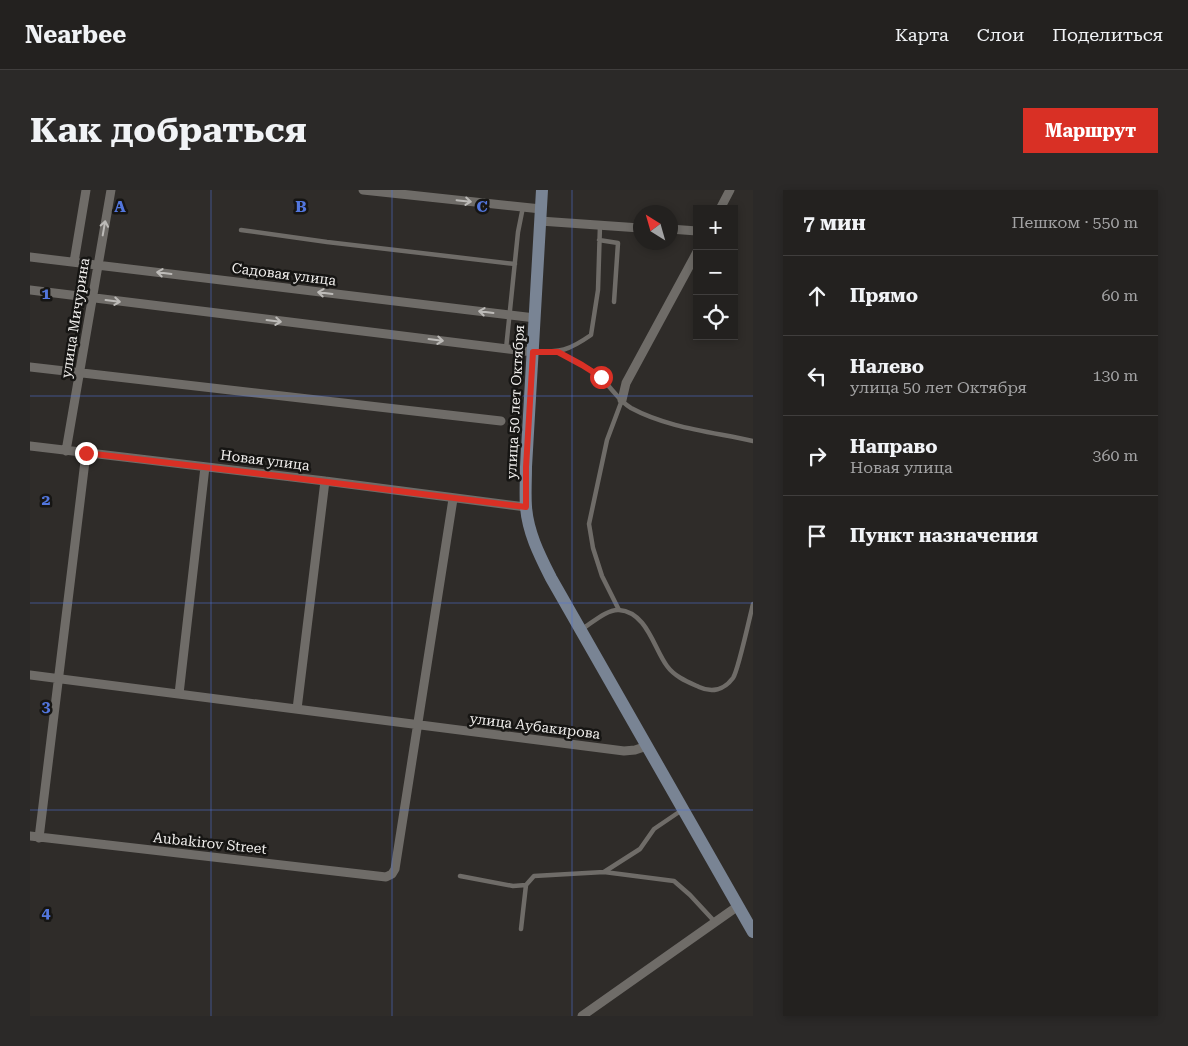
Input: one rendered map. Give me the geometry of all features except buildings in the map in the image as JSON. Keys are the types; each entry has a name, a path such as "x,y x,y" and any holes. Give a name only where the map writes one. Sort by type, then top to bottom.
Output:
{"main road":[{"name":"улица 50 лет Октября","path":"542,190 526,467 526,507 529,525 538,552 753,932"}],"street":[{"name":"улица Мичурина","path":"74,262 86,190"},
{"name":"улица Мичурина","path":"66,451 111,190"},
{"path":"363,190 523,207 541,215 600,225 633,227"},
{"path":"722,205 730,190"},
{"path":"678,230 693,231"},
{"name":"Садовая улица","path":"30,256 535,318"},
{"path":"622,400 626,383 693,259"},
{"path":"30,290 533,352"},
{"path":"30,367 501,421"},
{"name":"Новая улица","path":"30,446 526,507"},
{"path":"35,837 58,679 86,453"},
{"path":"179,694 205,467"},
{"path":"297,709 325,481"},
{"path":"418,725 453,499"},
{"name":"улица Аубакирова","path":"30,675 624,751 648,746"},
{"name":"Aubakirov Street","path":"35,837 386,877 392,874 395,869 418,725"},
{"path":"582,1016 738,906"}],"lane":[{"path":"506,349 511,315 518,232 523,207"},
{"path":"533,352 558,352 577,345 590,335 598,290 600,225"},
{"path":"241,230 515,264"},
{"path":"599,240 618,243 614,302"},
{"path":"558,352 601,377 628,406 662,421 753,441"},
{"path":"619,610 602,576 593,548 589,524 607,440 622,400"},
{"path":"581,630 608,613 619,610 633,615 644,626 668,667 682,680 708,691 718,690 734,677 753,604"},
{"path":"604,872 640,849 654,829 683,810"},
{"path":"521,929 526,885 534,876 604,872 674,881 690,894 715,922"},
{"path":"460,876 513,886 526,885"}],"route":[{"path":"86,453 526,507 526,467 533,352 558,352 601,377"}]}
